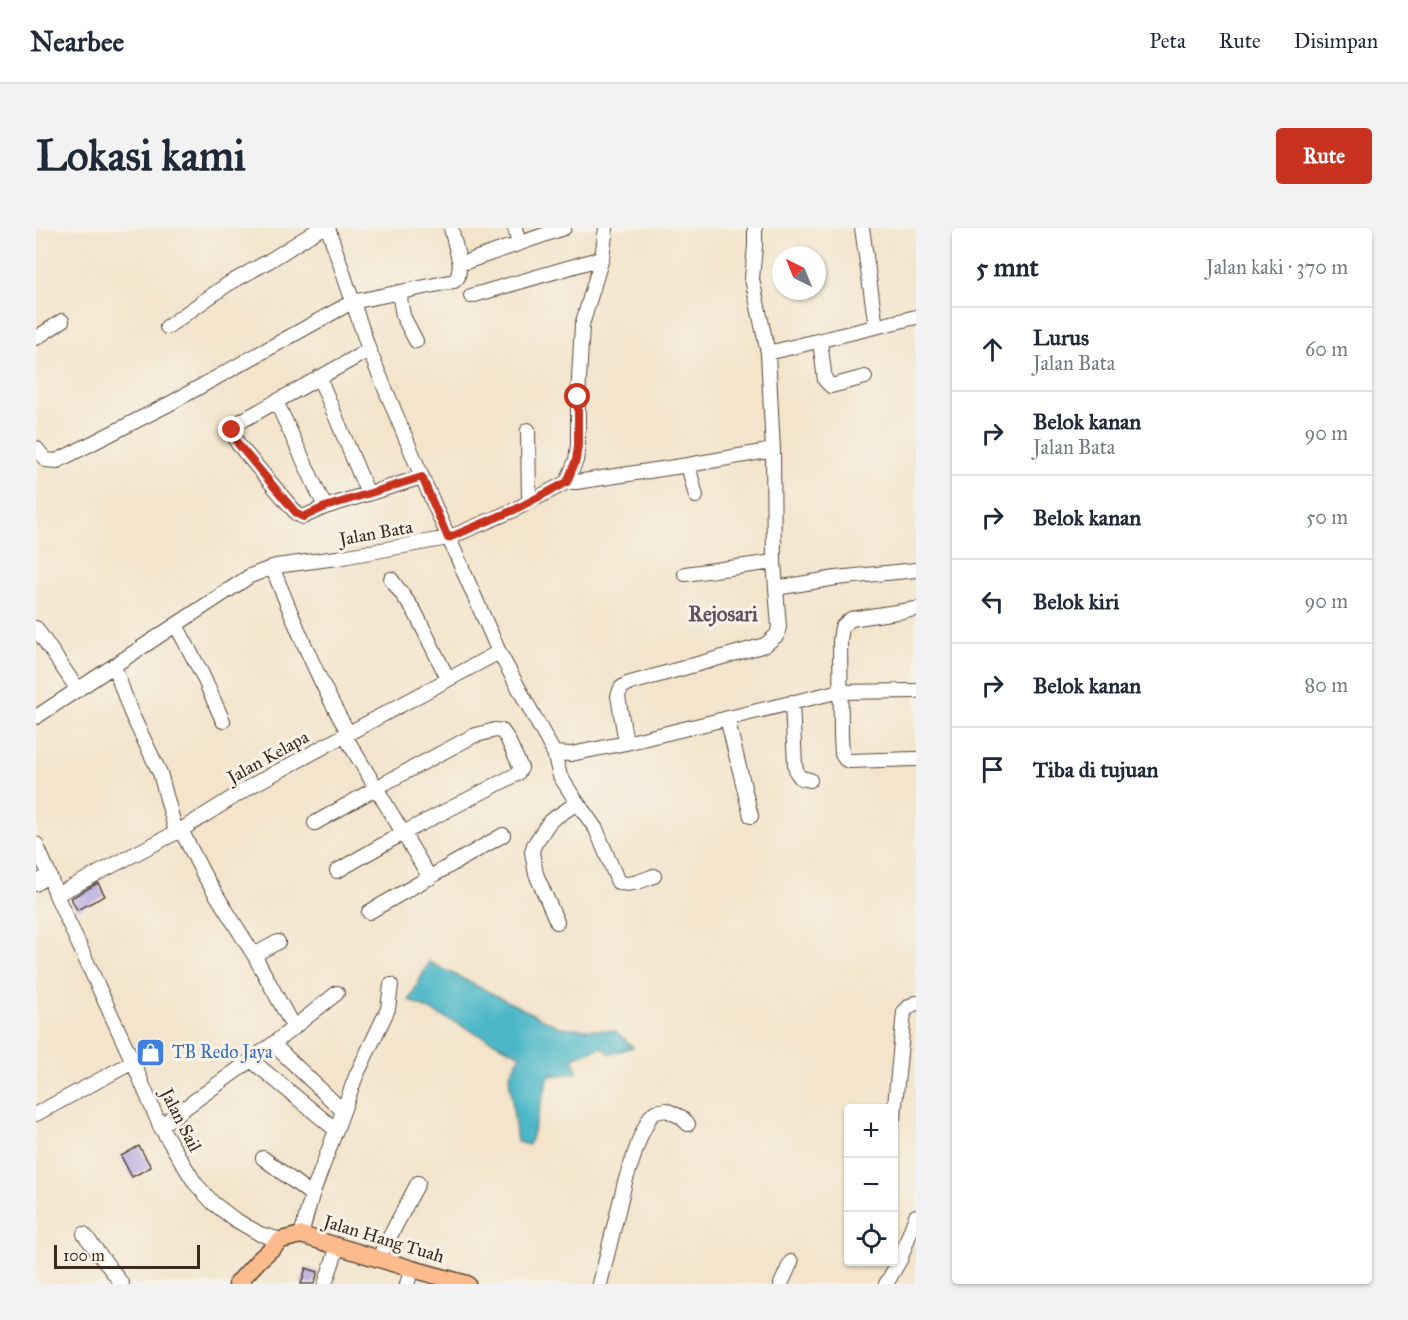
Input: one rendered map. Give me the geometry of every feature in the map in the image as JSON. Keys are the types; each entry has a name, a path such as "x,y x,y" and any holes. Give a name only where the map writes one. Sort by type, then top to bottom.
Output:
{"main road":[{"name":"Jalan Hang Tuah","path":"237,1284 281,1240 301,1235 378,1259 409,1277 467,1284"}],"street":[{"path":"167,327 228,285 321,228"},
{"path":"327,228 369,350 422,477 499,652 554,753 560,776 596,829 618,882 633,883 654,876"},
{"path":"36,448 46,460 57,461 169,404 352,302 454,281 458,277 460,264 451,228"},
{"path":"515,228 519,244"},
{"path":"606,228 602,258 582,326 578,445 576,460 567,482 773,450"},
{"path":"626,743 618,696 621,688 627,684 765,645 777,635 780,627 774,562 773,450 768,353 752,279 755,228"},
{"path":"862,228 876,327"},
{"path":"460,264 559,229"},
{"path":"471,296 602,258"},
{"path":"399,292 403,316 416,341"},
{"path":"768,353 916,317"},
{"path":"36,338 62,321"},
{"path":"820,342 825,380 831,386 865,377"},
{"path":"369,350 234,425 233,436 297,514 303,517 325,507 422,477"},
{"path":"319,377 368,494"},
{"path":"563,398 578,397"},
{"path":"276,401 325,507"},
{"path":"528,430 529,502"},
{"path":"688,465 696,496"},
{"name":"Jalan Bata","path":"36,717 250,576 272,567 448,538 514,510 567,482"},
{"path":"685,574 774,562"},
{"path":"272,567 347,735 430,878"},
{"path":"776,588 836,578 916,570"},
{"path":"391,579 415,612 448,679"},
{"path":"916,609 850,618 841,631 842,754 849,761 916,759"},
{"path":"176,625 202,674 223,721"},
{"path":"36,628 78,690"},
{"name":"Jalan Kelapa","path":"56,895 179,831 251,786 499,652"},
{"path":"114,666 130,713 160,773 179,831 254,955 294,1028"},
{"path":"554,753 571,754 626,743 841,692 916,691"},
{"path":"792,702 795,765 801,778 810,780"},
{"path":"727,718 751,816"},
{"path":"315,823 473,736 495,730 502,731 507,738 521,768 517,774 403,833 338,871"},
{"path":"557,922 536,874 532,852 550,821 577,803"},
{"path":"369,912 503,835"},
{"name":"Jalan Sail","path":"36,844 56,895 160,1126 195,1183 213,1203 234,1219 260,1234 281,1240"},
{"path":"36,884 49,874"},
{"path":"254,955 278,942"},
{"path":"301,1235 312,1195 356,1076 388,1010 391,986"},
{"path":"160,1126 273,1044 338,993"},
{"path":"895,1104 904,1012 916,1003"},
{"path":"273,1044 343,1111"},
{"path":"251,1060 336,1130"},
{"path":"36,1114 133,1062"},
{"path":"600,1284 625,1182 641,1135 650,1117 655,1112 666,1110 681,1117 688,1124"},
{"path":"263,1158 312,1195"},
{"path":"378,1259 418,1183"},
{"path":"898,1256 916,1216"},
{"path":"84,1234 122,1284"},
{"path":"325,1284 338,1246"},
{"path":"782,1284 791,1262"},
{"path":"886,1284 894,1266"}],"water":[{"path":"429,962 559,1027 615,1031 633,1047 611,1054 601,1047 573,1058 577,1073 549,1076 529,1145 517,1142 509,1076 521,1055 409,1000"}],"building":[{"path":"98,883 105,896 77,910 71,898"},
{"path":"139,1146 151,1167 132,1177 121,1156"},
{"path":"306,1268 318,1272 314,1284 301,1284"}],"place":[{"name":"TB Redo Jaya","path":"151,1052"}],"district":[{"name":"Rejosari","path":"723,614"}],"route":[{"path":"232,430 238,444 297,514 303,517 325,507 422,477 448,538 514,510 567,482 576,460 578,445 578,397"}]}
